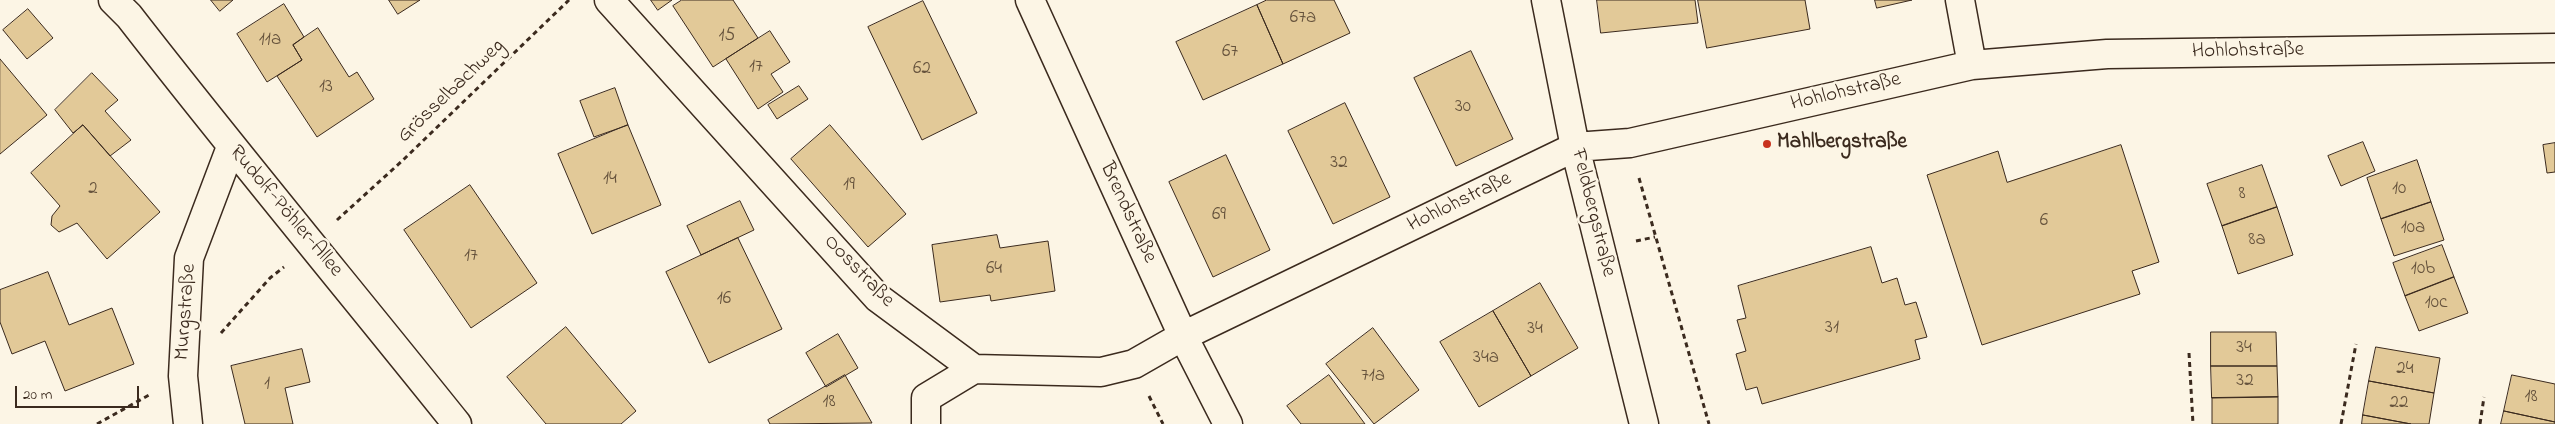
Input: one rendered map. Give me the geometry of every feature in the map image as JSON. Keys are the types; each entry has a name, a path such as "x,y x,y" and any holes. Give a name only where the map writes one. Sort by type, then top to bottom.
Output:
{"street":[{"name":"Rudolf-Pöhler-Allee","path":"113,0 129,16 230,147 310,241 457,424"},
{"name":"Oosstraße","path":"609,0 878,298 974,369"},
{"name":"Brendstraße","path":"1030,0 1183,336 1228,424"},
{"name":"Feldbergstraße","path":"1546,0 1575,147 1644,424"},
{"path":"1960,0 1972,65"},
{"name":"Hohlohstraße","path":"1183,336 1575,147 1630,143 1972,65 2107,54 2555,48"},
{"name":"Murgstraße","path":"188,424 183,376 190,258 230,147"},
{"path":"926,424 926,398 974,369 1101,372 1134,364 1183,336"}],"path":[{"name":"Grösselbachweg","path":"355,205 569,0"},
{"path":"1630,143 1709,424"},
{"path":"220,334 270,278"},
{"path":"2341,424 2356,344"},
{"path":"2189,353 2193,424"},
{"path":"97,424 183,376"},
{"path":"2480,424 2484,397"}],"building":[{"path":"211,0 233,0 220,11"},
{"path":"389,0 420,0 398,14"},
{"path":"651,0 672,0 658,10"},
{"path":"682,0 733,0 758,38 713,67 673,6"},
{"path":"1267,0 1334,0 1350,33 1283,64 1257,5"},
{"path":"1597,0 1695,0 1698,23 1601,33"},
{"path":"1698,0 1805,0 1810,29 1707,48"},
{"path":"1875,0 1912,0 1877,8"},
{"path":"923,1 977,113 922,140 868,27"},
{"path":"284,4 304,37 293,45 302,60 267,82 237,34"},
{"path":"1257,5 1283,64 1203,100 1176,42"},
{"path":"28,9 53,38 27,59 3,30"},
{"path":"318,28 349,77 357,72 374,99 317,137 277,76 302,60 293,45"},
{"path":"770,31 790,62 771,74 783,92 758,109 726,59"},
{"path":"1471,51 1513,139 1456,166 1414,78"},
{"path":"0,59 47,115 0,154"},
{"path":"92,73 118,100 105,111 131,140 110,156 83,125 73,133 55,110"},
{"path":"799,86 808,99 777,119 768,105"},
{"path":"615,88 628,125 594,137 580,101"},
{"path":"1345,103 1390,197 1333,224 1288,131"},
{"path":"83,125 160,212 107,259 77,223 59,232 51,225 52,216 60,206 31,173"},
{"path":"628,125 661,205 592,234 558,154"},
{"path":"830,125 906,214 868,247 791,159"},
{"path":"2363,142 2375,171 2341,186 2328,156"},
{"path":"2555,143 2555,172 2547,173 2543,145"},
{"path":"2121,145 2159,262 2132,271 2140,294 1982,345 1927,175 1998,151 2007,182"},
{"path":"1226,155 1270,250 1213,277 1169,182"},
{"path":"2417,160 2431,202 2381,219 2367,178"},
{"path":"2262,165 2277,207 2222,226 2207,184"},
{"path":"470,185 537,283 471,328 404,230"},
{"path":"740,201 754,230 701,255 687,226"},
{"path":"2431,202 2444,240 2394,256 2381,219"},
{"path":"2277,207 2293,255 2238,274 2222,226"},
{"path":"997,235 1000,248 1048,241 1055,291 991,301 990,295 940,302 932,245"},
{"path":"738,238 782,329 709,363 666,272"},
{"path":"2442,245 2454,277 2405,296 2393,263"},
{"path":"1871,247 1882,283 1897,278 1905,305 1916,302 1927,337 1915,340 1920,359 1762,404 1757,387 1746,390 1736,354 1746,351 1737,320 1746,318 1738,286"},
{"path":"48,272 69,325 112,308 134,364 65,391 45,341 12,354 0,322 0,290"},
{"path":"2454,277 2468,313 2419,331 2405,296"},
{"path":"1540,283 1578,348 1531,376 1493,311"},
{"path":"1493,311 1531,376 1479,407 1440,342"},
{"path":"566,327 636,411 621,424 546,424 507,377"},
{"path":"1373,328 1419,390 1374,424 1326,364"},
{"path":"2211,332 2276,332 2277,366 2211,366"},
{"path":"838,334 858,368 826,387 806,353"},
{"path":"2376,347 2440,358 2434,393 2369,381"},
{"path":"302,349 310,382 285,388 293,424 245,424 231,366"},
{"path":"2211,366 2277,366 2278,397 2212,398"},
{"path":"845,375 872,423 770,424 768,420"},
{"path":"1329,375 1365,424 1301,424 1287,406"},
{"path":"2512,375 2555,384 2555,422 2504,411"},
{"path":"2369,381 2434,393 2429,424 2411,424 2363,415"},
{"path":"2278,397 2278,424 2212,424 2212,398"},
{"path":"2504,411 2555,422 2555,424 2501,424"},
{"path":"2363,415 2411,424 2362,424"}],"place":[{"name":"Mahlbergstraße","path":"1767,144"}]}
